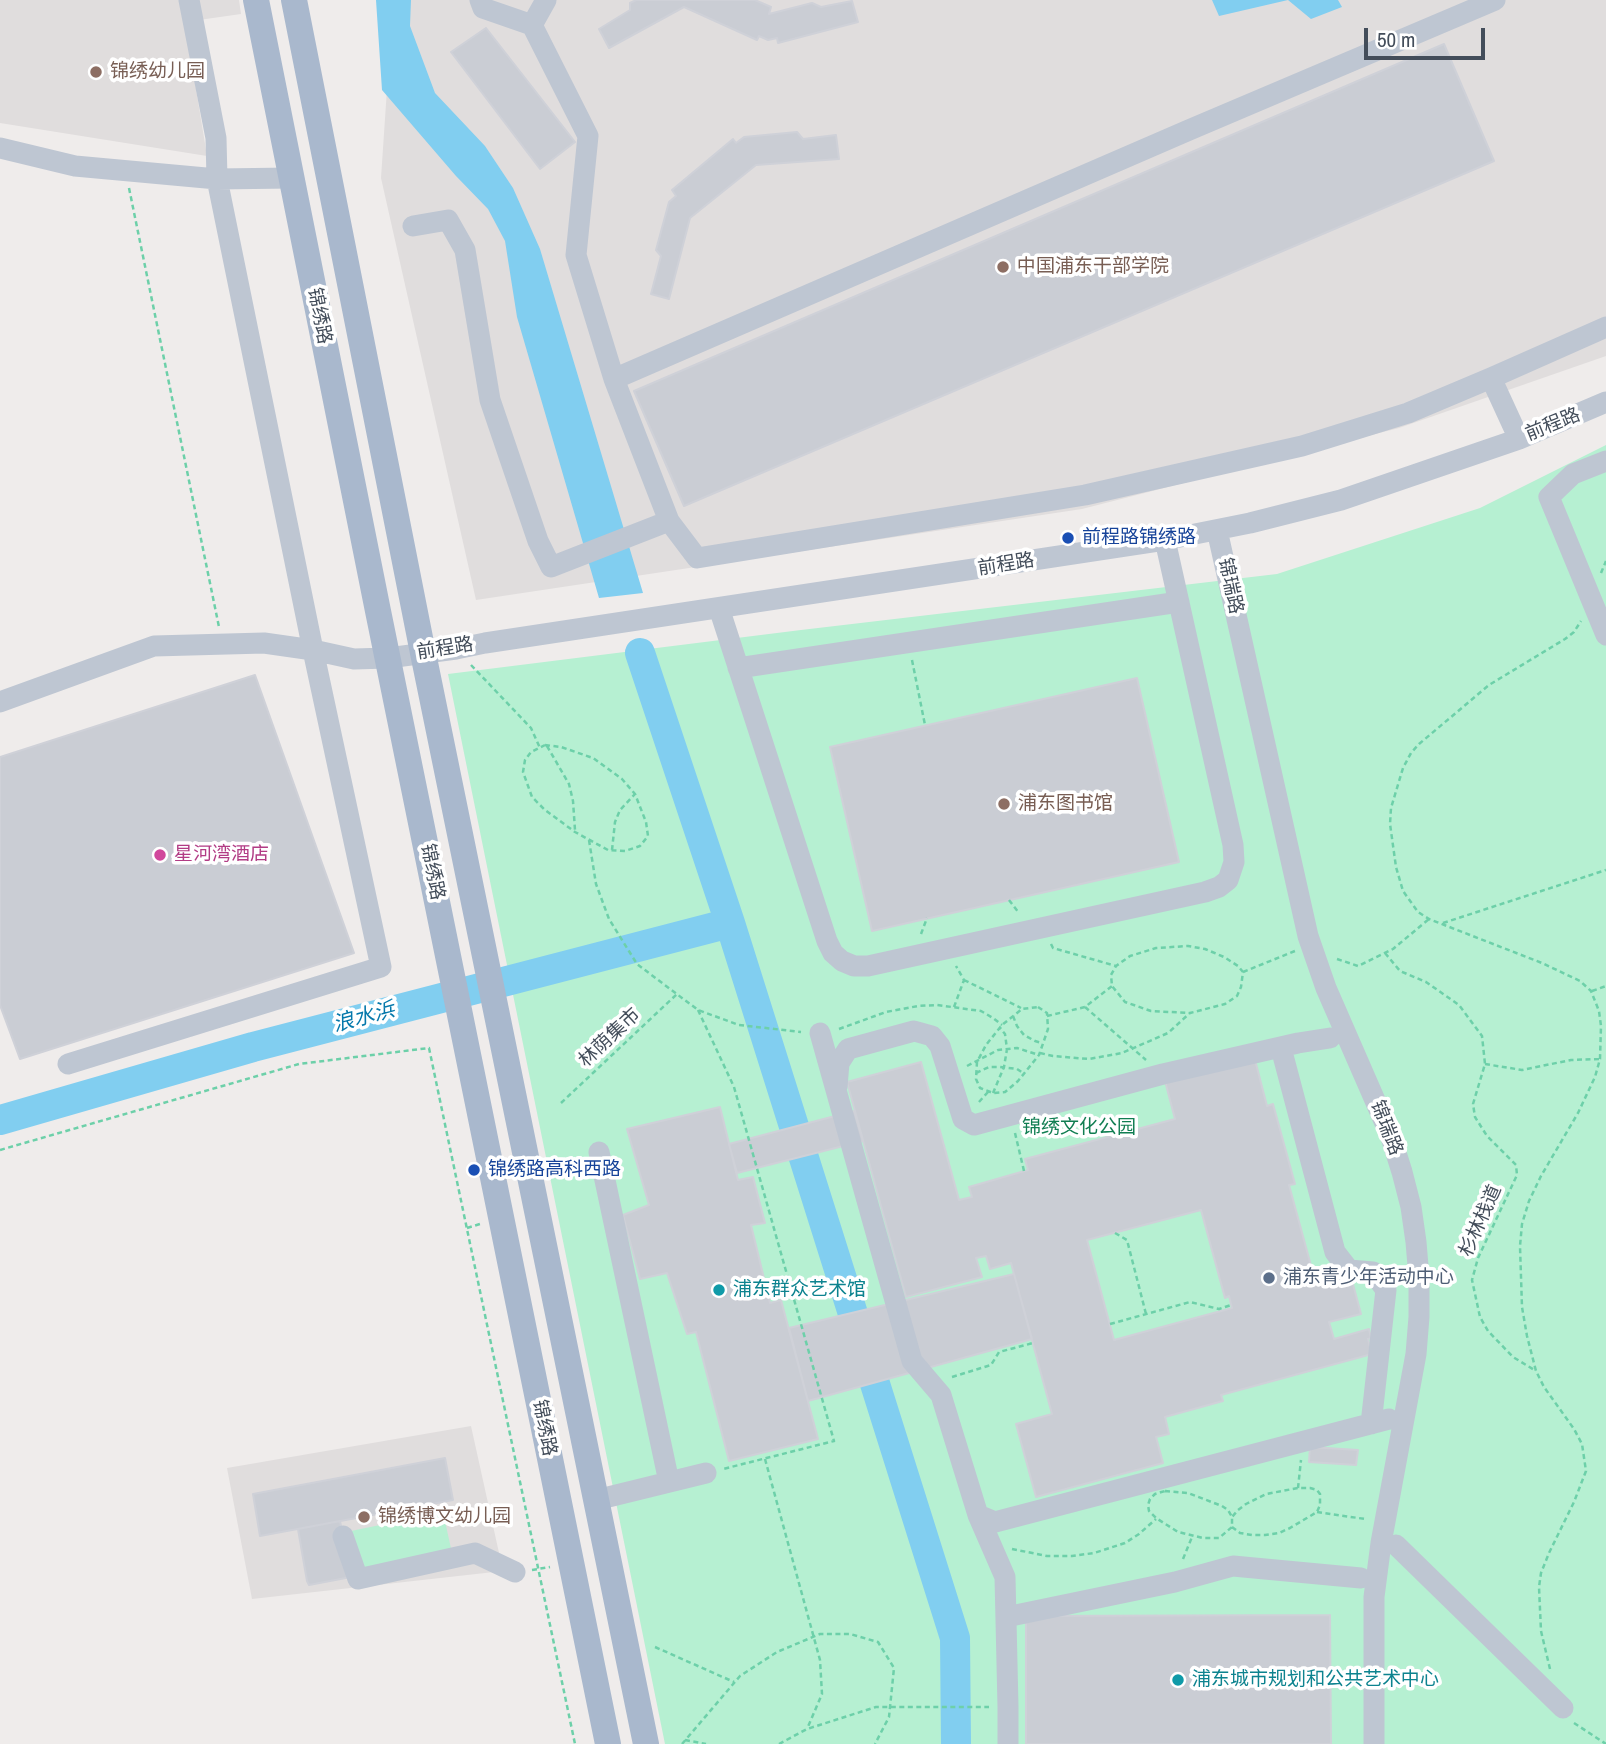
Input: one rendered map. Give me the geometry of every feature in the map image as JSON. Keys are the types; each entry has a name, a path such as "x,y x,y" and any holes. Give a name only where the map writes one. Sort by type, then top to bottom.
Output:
{"main road":[{"name":"锦绣路","path":"256,0 608,1744"},
{"name":"锦绣路","path":"294,0 423,653 646,1744"}],"street":[{"path":"68,1065 381,967 217,179 216,138 189,0"},
{"path":"480,0 482,8 532,25 588,136 576,255 614,379 669,521 697,558 1085,495 1302,446 1408,413 1606,327"},
{"path":"532,25 546,0"},
{"path":"614,379 1495,0"},
{"path":"0,148 75,166 217,179 291,178"},
{"path":"413,226 448,220 465,250 490,400 538,541 551,567 669,521"},
{"path":"1491,378 1519,439"},
{"name":"前程路","path":"0,702 154,646 264,643 354,659 388,658 1165,540 1341,500 1519,439 1606,402"},
{"path":"1606,461 1573,474 1549,497 1606,635"},
{"name":"锦瑞路","path":"1217,530 1308,936 1326,988 1391,1137 1408,1195 1416,1242 1419,1291 1416,1354 1381,1543 1374,1597 1374,1744"},
{"path":"719,608 827,941 834,953 848,965 861,967 1205,892 1224,884 1231,875 1234,862 1233,845 1165,540"},
{"path":"738,668 1179,602"},
{"path":"836,1092 839,1063 848,1049 914,1031 932,1036 940,1046 963,1119 974,1125 1163,1074 1330,1038"},
{"path":"820,1033 912,1361 941,1395 978,1515 1005,1577 1007,1744"},
{"path":"978,1515 995,1522 1380,1421 1386,1290 1373,1272 1349,1270 1335,1252 1281,1048"},
{"path":"599,1152 669,1482"},
{"path":"596,1500 706,1473"},
{"path":"343,1536 358,1579 475,1553 515,1573"},
{"path":"1396,1545 1563,1708"},
{"path":"1006,1617 1175,1582 1233,1566 1361,1578"}],"path":[{"path":"125,170 223,644"},
{"path":"1552,1677 1541,1632 1541,1573 1586,1471 1582,1444 1536,1371 1522,1307 1522,1224 1541,1176 1590,1091 1600,1059 1599,1011 1591,991 1580,981 1429,919 1418,912 1403,891 1390,824 1391,808 1403,768 1411,752 1432,731 1489,685 1574,632 1606,561"},
{"path":"908,643 925,725"},
{"path":"456,649 531,728 540,748"},
{"path":"547,746 569,785 575,832"},
{"path":"547,746 561,747 593,758 622,779 635,794 646,822 648,836 640,846 625,851 608,850 575,832 532,797 523,772 525,760 531,752 547,746"},
{"path":"612,850 615,822 620,810 635,794"},
{"path":"589,841 596,884 609,919 638,964 698,1010 739,1025 787,1031"},
{"path":"1442,924 1606,870"},
{"path":"1331,956 1358,966 1393,949 1429,919"},
{"path":"1044,927 1053,948 1116,966"},
{"path":"1188,946 1224,957 1243,972 1237,996 1225,1004 1190,1013 1151,1011 1125,1002 1112,986 1111,975 1116,966 1130,956 1156,947 1188,946"},
{"path":"946,949 964,980 1022,1009"},
{"path":"1243,972 1296,951 1298,959"},
{"name":"杉林栈道","path":"1385,953 1400,971 1426,982 1459,1005 1482,1036 1485,1064 1473,1104 1475,1117 1487,1136 1516,1165 1517,1175 1478,1258 1472,1280 1480,1317 1488,1331 1513,1357 1536,1371"},
{"path":"954,1007 964,980"},
{"path":"1047,1016 1086,1007 1112,986"},
{"path":"1591,991 1606,986"},
{"name":"林荫集市","path":"561,1102 677,994"},
{"path":"1038,1007 1047,1013 1048,1028 1040,1054 1024,1073 1005,1092 993,1093 980,1088 976,1079 977,1062 986,1045 1013,1016 1022,1009 1038,1007"},
{"path":"1086,1007 1163,1074"},
{"path":"698,1010 734,1087 834,1441 706,1473"},
{"path":"977,1062 998,1050 1017,1048 1053,1056 1089,1059 1122,1053 1168,1032 1190,1013"},
{"path":"1013,1016 1024,1035 1043,1044"},
{"path":"993,1093 1004,1067 1007,1049 1005,1034 1000,1028"},
{"path":"0,1150 299,1065 429,1048 575,1744"},
{"path":"1485,1064 1522,1070 1571,1060 1600,1059"},
{"path":"976,1073 989,1068 1004,1067 1024,1073"},
{"path":"467,1228 482,1224"},
{"path":"1115,1233 1126,1240 1146,1314"},
{"path":"1110,1324 1190,1302 1219,1308 1231,1305"},
{"path":"941,1395 952,1377 991,1365 999,1352 1033,1343"},
{"path":"1298,1488 1303,1441"},
{"path":"765,1459 820,1660 822,1694 807,1729"},
{"path":"1232,1517 1246,1504 1266,1494 1298,1488 1310,1488 1320,1494 1317,1512 1290,1528 1265,1535 1240,1533 1232,1527"},
{"path":"1173,1491 1188,1493 1228,1510 1232,1517 1232,1527 1219,1538 1203,1538 1178,1532 1156,1518 1147,1505 1155,1494 1173,1491"},
{"path":"1317,1512 1369,1519"},
{"path":"989,1541 1018,1552 1047,1556 1094,1553 1125,1543 1156,1518"},
{"path":"682,1744 740,1676 777,1652 814,1636 850,1634 878,1642 894,1668 889,1717 875,1744"},
{"path":"655,1647 734,1682"},
{"path":"779,1744 807,1729 876,1707 1008,1707"},
{"path":"1563,1708 1572,1722 1606,1744"},
{"path":"685,1740 706,1744"}],"shaded area":[{"name":"锦绣幼儿园","path":"0,0 239,0 241,14 185,22 207,156 0,123"},
{"name":"中国浦东干部学院","path":"393,0 1606,0 1606,356 1399,428 1082,509 476,600 381,178"},
{"name":"锦绣博文幼儿园","path":"471,1426 503,1571 252,1599 227,1468"}],"green space":[{"name":"锦绣文化公园","path":"1606,445 1606,1744 665,1744 448,674 1277,574 1480,508"},
{"path":"443,1512 452,1553 359,1572 351,1531"}],"water":[{"path":"376,0 411,0 410,26 435,93 485,146 513,188 540,249 643,593 599,598 517,317 505,241 488,209 382,90"},
{"path":"1212,0 1288,0 1219,16"},
{"path":"1288,0 1338,0 1342,7 1311,19"}],"building":[{"path":"636,0 755,0 771,7 769,14 812,3 821,7 852,1 858,22 778,43 777,38 768,40 759,36 757,40 684,7 609,48 599,29 630,10 630,3"},
{"path":"486,28 575,142 540,169 451,52"},
{"path":"1444,44 1494,161 684,506 634,391"},
{"path":"797,132 803,139 836,135 839,159 756,165 690,218 669,299 651,294 661,256 656,250 669,202 676,196 672,190 733,139 736,143 744,137"},
{"name":"星河湾酒店","path":"255,675 354,953 20,1059 0,1005 0,757"},
{"name":"浦东图书馆","path":"1137,678 1179,862 872,931 830,747"},
{"name":"浦东青少年活动中心","path":"1254,1056 1267,1106 1273,1104 1295,1184 1289,1185 1313,1273 1316,1272 1320,1285 1330,1282 1329,1279 1350,1273 1361,1314 1329,1322 1334,1339 1369,1329 1371,1338 1368,1339 1372,1354 1221,1395 1223,1401 1165,1417 1169,1434 1156,1437 1163,1463 1036,1497 1016,1424 1052,1414 1011,1263 990,1269 986,1256 976,1258 982,1277 906,1297 847,1082 921,1062 959,1200 972,1197 969,1187 1028,1170 1025,1159 1175,1119 1165,1081","holes":["1201,1210 1225,1298 1229,1296 1232,1308 1114,1340 1087,1240"]},
{"name":"浦东群众艺术馆","path":"720,1107 738,1180 753,1177 765,1223 751,1225 770,1303 781,1300 818,1439 729,1461 696,1332 687,1334 667,1273 640,1279 623,1215 649,1205 627,1129"},
{"path":"854,1111 863,1141 737,1173 729,1144"},
{"path":"1014,1274 1032,1339 808,1401 789,1328"},
{"path":"1310,1447 1358,1450 1356,1465 1309,1462"},
{"path":"445,1458 453,1500 260,1536 253,1494"},
{"path":"340,1521 351,1577 309,1585 298,1529"},
{"name":"浦东城市规划和公共艺术中心","path":"1330,1615 1331,1744 1026,1744 1026,1616"}],"waterway":[{"path":"640,653 730,923 955,1638 956,1744"},
{"name":"浪水浜","path":"0,1120 253,1047 730,923"}],"place":[{"name":"锦绣幼儿园","path":"96,72"},
{"name":"中国浦东干部学院","path":"1003,267"},
{"name":"前程路锦绣路","path":"1068,538"},
{"name":"浦东图书馆","path":"1004,804"},
{"name":"星河湾酒店","path":"160,855"},
{"name":"锦绣路高科西路","path":"474,1170"},
{"name":"浦东青少年活动中心","path":"1269,1278"},
{"name":"浦东群众艺术馆","path":"719,1290"},
{"name":"锦绣博文幼儿园","path":"364,1517"},
{"name":"浦东城市规划和公共艺术中心","path":"1178,1680"}]}
